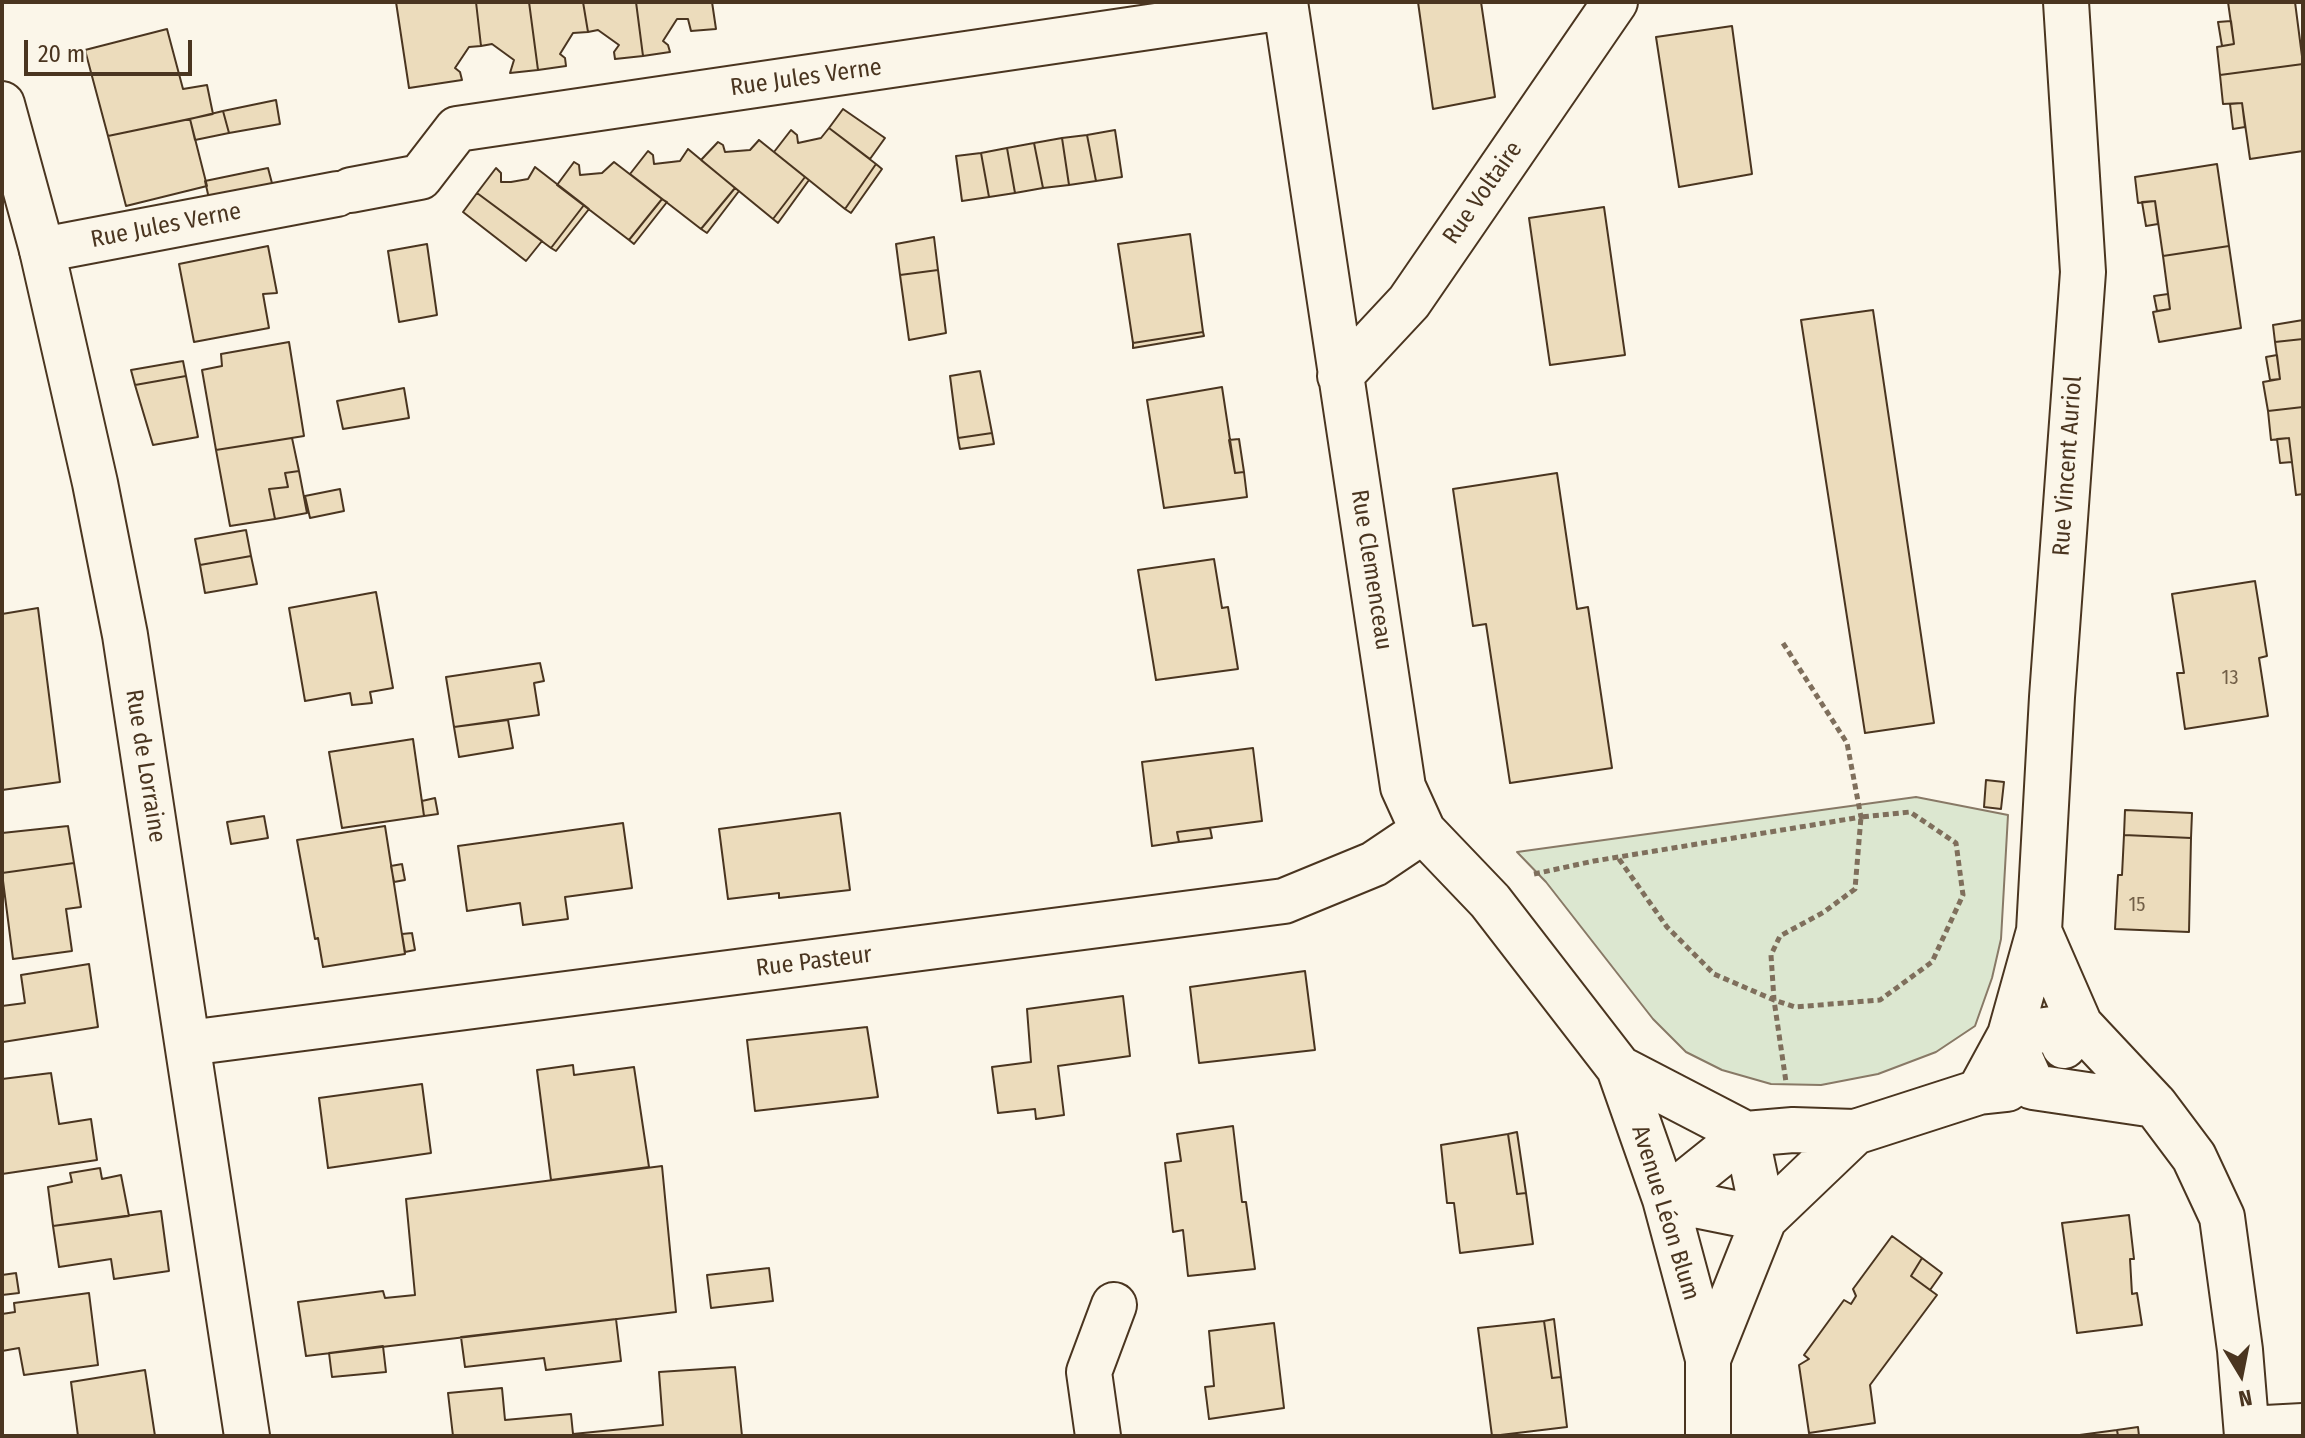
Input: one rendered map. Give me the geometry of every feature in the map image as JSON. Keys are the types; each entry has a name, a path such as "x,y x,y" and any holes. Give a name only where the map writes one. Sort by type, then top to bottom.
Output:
{"street":[{"name":"Rue Voltaire","path":"1340,376 1409,302 1615,2"},
{"name":"Rue Vincent Auriol","path":"1979,1092 2010,1035 2039,931 2052,697 2083,272 2066,2"},
{"name":"Rue Clemenceau","path":"1285,5 1403,787 1423,831 1490,901 1619,1068"},
{"name":"Rue Jules Verne","path":"42,250 420,177 457,129 1285,5"},
{"name":"Rue de Lorraine","path":"2,104 42,250 95,483 125,635 247,1436"},
{"name":"Rue Pasteur","path":"188,1043 1284,901 1374,864 1423,831"},
{"name":"Rue Vincent Auriol","path":"2039,931 2080,1025 2155,1105 2194,1157 2222,1217 2240,1350 2247,1433"},
{"path":"2033,1087 2010,1035 2080,1025"},
{"path":"2033,1087 2080,1025"},
{"path":"1619,1068 1746,1134 1793,1130 1855,1132 1979,1092 2033,1087 2155,1105"},
{"name":"Avenue Léon Blum","path":"1619,1068 1665,1199 1708,1359 1708,1436"},
{"name":"Avenue Léon Blum","path":"1708,1359 1764,1219 1855,1132"},
{"path":"1665,1199 1746,1134"},
{"path":"1665,1199 1764,1219 1746,1134"},
{"path":"1098,1436 1089,1372 1114,1305"},
{"path":"2247,1433 2303,1426"}],"path":[{"path":"1783,643 1847,743 1861,817 1855,889 1824,912 1780,936 1771,955 1774,1000 1793,1130"},
{"path":"1490,901 1514,878 1594,861 1861,817 1910,812 1956,843 1963,895 1932,962 1880,1000 1795,1007 1714,974 1667,927 1619,859"}],"green space":[{"path":"1916,797 2008,815 2001,939 1992,978 1975,1026 1936,1052 1878,1074 1821,1085 1771,1084 1722,1070 1686,1052 1653,1019 1546,882 1517,852"}],"building":[{"path":"396,2 476,2 481,46 469,47 455,68 462,80 409,88"},
{"path":"476,2 529,2 538,70 510,73 514,60 492,44 481,46"},
{"path":"529,2 583,2 588,32 573,33 560,54 565,58 566,66 538,70"},
{"path":"583,2 636,2 643,56 615,59 614,52 619,45 598,30 588,32"},
{"path":"636,2 712,2 716,29 691,31 688,19 677,19 663,41 670,52 643,56"},
{"path":"1418,2 1481,2 1495,97 1433,109"},
{"path":"2228,2 2295,2 2303,64 2220,75 2217,47 2234,44"},
{"path":"2231,21 2234,44 2222,46 2218,22"},
{"path":"1732,26 1752,174 1679,187 1656,37"},
{"path":"167,29 183,89 207,85 213,114 108,136 85,50"},
{"path":"2303,64 2303,151 2250,159 2242,103 2223,104 2220,75"},
{"path":"276,100 280,124 229,133 223,111"},
{"path":"2242,103 2245,127 2233,129 2230,104"},
{"path":"843,109 885,138 870,159 829,128"},
{"path":"223,111 229,133 195,140 190,119"},
{"path":"190,119 207,186 126,206 108,136"},
{"path":"829,128 876,164 845,209 774,152 791,130 797,135 798,143 821,138"},
{"path":"1115,130 1122,177 1096,181 1087,135"},
{"path":"1087,135 1096,181 1069,185 1062,138"},
{"path":"1062,138 1069,185 1043,188 1034,143"},
{"path":"759,140 805,177 773,219 701,160 718,142 725,152 750,150"},
{"path":"1034,143 1043,188 1015,193 1007,148"},
{"path":"1007,148 1015,193 989,197 981,153"},
{"path":"688,149 735,188 701,229 630,174 648,151 653,155 654,164 680,161"},
{"path":"981,153 989,197 962,201 956,156"},
{"path":"574,162 579,165 580,175 602,173 614,162 662,199 629,240 557,185"},
{"path":"876,164 882,169 851,213 845,209"},
{"path":"2217,164 2229,246 2163,256 2155,201 2138,203 2135,177"},
{"path":"535,167 584,205 551,248 477,193 496,168 501,173 501,182 511,182 528,179"},
{"path":"268,168 273,187 210,203 205,181"},
{"path":"805,177 809,180 778,223 773,219"},
{"path":"735,188 739,191 707,233 701,229"},
{"path":"477,193 542,241 526,261 463,212"},
{"path":"662,199 667,202 634,244 629,240"},
{"path":"2155,201 2158,224 2146,226 2142,202"},
{"path":"584,205 589,209 556,251 551,248"},
{"path":"1604,207 1625,355 1550,365 1529,218"},
{"path":"1190,234 1203,332 1133,343 1118,244"},
{"path":"934,237 938,270 900,275 896,244"},
{"path":"427,244 437,315 399,322 388,251"},
{"path":"268,246 277,293 263,294 269,328 194,342 179,264"},
{"path":"2229,246 2241,328 2159,342 2153,312 2170,309 2163,256"},
{"path":"938,270 946,333 909,340 900,275"},
{"path":"2168,294 2170,309 2157,311 2154,296"},
{"path":"1873,310 1934,723 1865,733 1801,320"},
{"path":"2303,320 2303,339 2275,342 2273,325"},
{"path":"1203,332 1204,336 1133,348 1133,343"},
{"path":"2303,339 2303,407 2268,411 2263,382 2280,379 2275,342"},
{"path":"289,342 304,436 216,450 202,370 222,366 221,354"},
{"path":"2277,355 2280,379 2270,380 2266,357"},
{"path":"183,361 186,376 135,385 131,370"},
{"path":"980,371 992,433 958,438 950,376"},
{"path":"186,376 198,437 153,445 135,385"},
{"path":"1222,387 1235,473 1244,472 1247,497 1164,508 1147,400"},
{"path":"404,388 409,418 343,429 337,401"},
{"path":"2303,407 2303,494 2296,495 2289,438 2271,440 2268,411"},
{"path":"992,433 994,444 960,449 958,438"},
{"path":"292,438 299,471 285,473 288,487 269,489 275,519 230,526 216,450"},
{"path":"2289,438 2292,462 2280,463 2277,439"},
{"path":"1239,439 1244,472 1235,473 1229,440"},
{"path":"299,471 307,513 275,519 269,489 288,487 285,473"},
{"path":"1557,473 1577,609 1588,607 1612,768 1510,783 1486,624 1473,626 1453,489"},
{"path":"340,489 344,511 310,518 305,496"},
{"path":"246,530 251,556 200,565 195,539"},
{"path":"251,556 257,584 205,593 200,565"},
{"path":"1214,559 1222,608 1228,607 1238,669 1156,680 1138,570"},
{"path":"2255,581 2267,656 2259,658 2268,716 2185,729 2177,673 2184,673 2172,594"},
{"path":"376,592 393,688 370,692 372,703 352,705 350,693 305,701 289,608"},
{"path":"38,608 60,782 2,790 2,614"},
{"path":"540,663 544,681 534,683 539,715 454,727 446,677"},
{"path":"508,720 513,748 459,757 454,727"},
{"path":"413,739 424,816 342,828 329,752"},
{"path":"1253,748 1262,821 1177,832 1179,842 1152,846 1142,762"},
{"path":"1986,780 2004,782 2001,809 1984,807"},
{"path":"435,798 438,814 424,816 422,801"},
{"path":"2125,810 2192,813 2191,838 2124,835"},
{"path":"840,813 850,890 779,898 779,893 728,899 719,829"},
{"path":"264,816 268,838 231,844 227,822"},
{"path":"623,823 632,888 565,897 568,919 523,925 520,903 467,911 458,846"},
{"path":"68,826 74,863 2,873 2,833"},
{"path":"385,826 405,954 323,967 297,840"},
{"path":"1210,828 1212,838 1179,842 1177,832"},
{"path":"2124,835 2191,838 2189,932 2115,929"},
{"path":"74,863 81,907 66,909 72,951 13,959 2,873"},
{"path":"402,864 405,880 394,882 391,866"},
{"path":"412,933 415,950 405,952 402,934"},
{"path":"89,964 98,1027 3,1042 2,1006 25,1003 21,975"},
{"path":"1305,971 1315,1050 1199,1063 1190,987"},
{"path":"1123,996 1130,1056 1058,1066 1064,1115 1036,1119 1035,1109 998,1113 992,1067 1031,1062 1027,1009"},
{"path":"867,1027 878,1097 755,1111 747,1040"},
{"path":"573,1065 574,1075 634,1067 649,1167 551,1180 537,1070"},
{"path":"51,1073 59,1124 91,1119 97,1160 2,1174 2,1079"},
{"path":"422,1084 431,1153 328,1168 319,1098"},
{"path":"1233,1126 1242,1202 1246,1202 1255,1269 1188,1276 1183,1230 1173,1232 1165,1163 1181,1161 1177,1134"},
{"path":"1517,1132 1526,1193 1517,1194 1508,1134"},
{"path":"1508,1134 1517,1194 1526,1193 1533,1244 1460,1253 1454,1203 1447,1203 1441,1145"},
{"path":"662,1166 676,1312 306,1356 298,1302 383,1291 385,1298 415,1295 406,1199"},
{"path":"100,1168 102,1179 121,1175 129,1216 53,1226 48,1187 72,1182 70,1173"},
{"path":"161,1211 169,1271 114,1279 111,1259 59,1267 53,1226"},
{"path":"2129,1215 2134,1259 2130,1259 2132,1294 2137,1293 2142,1325 2077,1333 2062,1223"},
{"path":"1892,1236 1922,1258 1911,1276 1937,1295 1870,1385 1875,1423 1809,1433 1799,1365 1809,1359 1804,1355 1844,1300 1851,1304 1856,1296 1853,1289"},
{"path":"1922,1258 1942,1273 1930,1290 1911,1276"},
{"path":"769,1268 773,1301 711,1308 707,1275"},
{"path":"16,1273 19,1293 2,1295 2,1275"},
{"path":"89,1293 98,1365 24,1375 19,1348 2,1351 2,1314 15,1312 14,1303"},
{"path":"616,1319 621,1361 546,1370 544,1358 465,1367 461,1337"},
{"path":"1554,1319 1561,1377 1552,1378 1544,1321"},
{"path":"1544,1321 1552,1378 1561,1377 1567,1427 1492,1436 1478,1328"},
{"path":"1274,1323 1284,1408 1209,1419 1205,1387 1214,1386 1209,1331"},
{"path":"383,1346 386,1372 332,1377 329,1353"},
{"path":"735,1367 742,1436 453,1436 448,1393 502,1388 505,1420 571,1414 573,1434 663,1425 659,1372"},
{"path":"145,1370 155,1436 78,1436 71,1382"},
{"path":"2138,1427 2139,1436 2118,1436 2117,1430"},
{"path":"2117,1430 2118,1436 2072,1436"}]}
